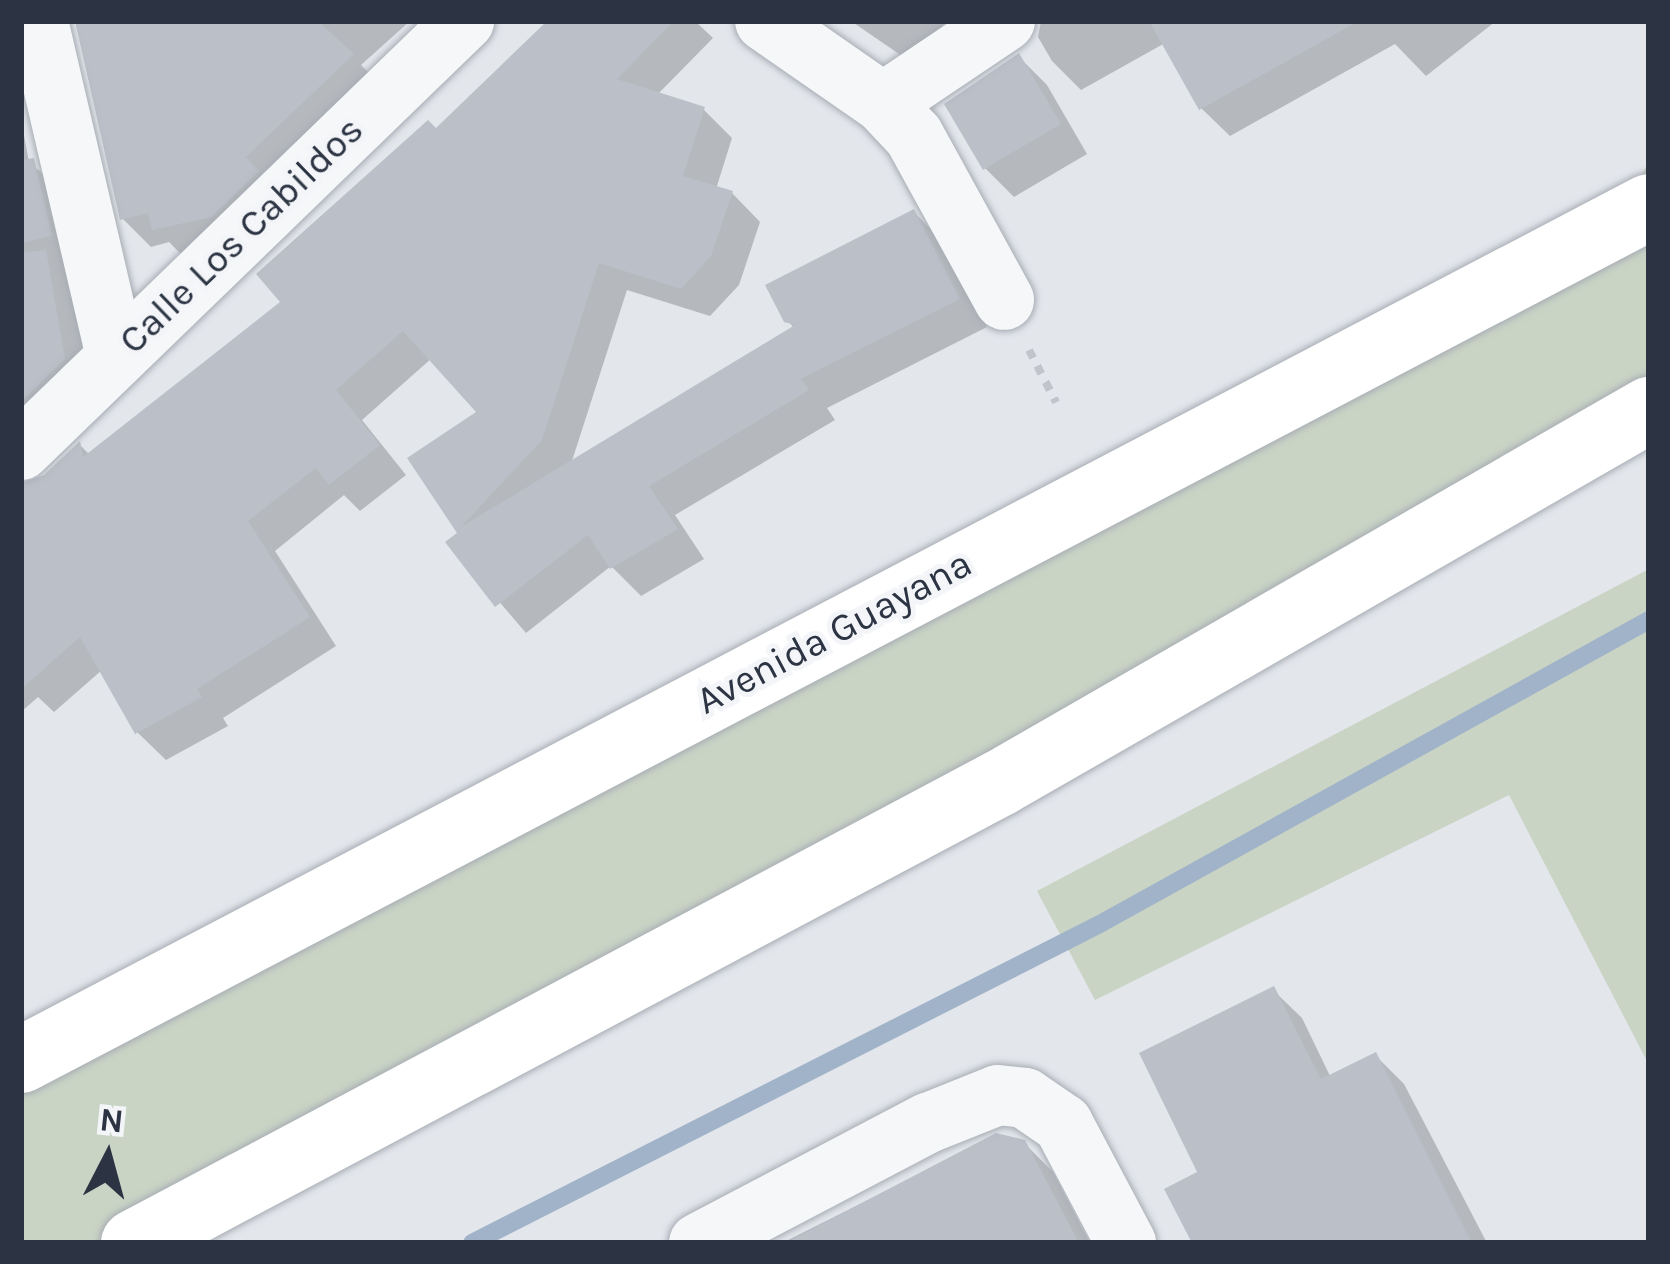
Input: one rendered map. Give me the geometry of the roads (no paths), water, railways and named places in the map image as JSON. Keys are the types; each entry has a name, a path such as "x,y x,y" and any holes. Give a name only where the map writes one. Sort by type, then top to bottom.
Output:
{"highway":[{"path":"1627,219 1649,164"},
{"name":"Avenida Guayana","path":"21,1060 1627,219"},
{"path":"134,1243 1000,783 1649,410"}],"street":[{"path":"38,21 116,357"},
{"name":"Calle Los Cabildos","path":"21,450 464,21"},
{"path":"765,21 883,103 935,168 1004,300"},
{"path":"883,103 1005,21"},
{"path":"699,1243 975,1101 1024,1098 1063,1124 1126,1243"}],"waterway":[{"path":"472,1243 1098,925 1649,620"}]}
